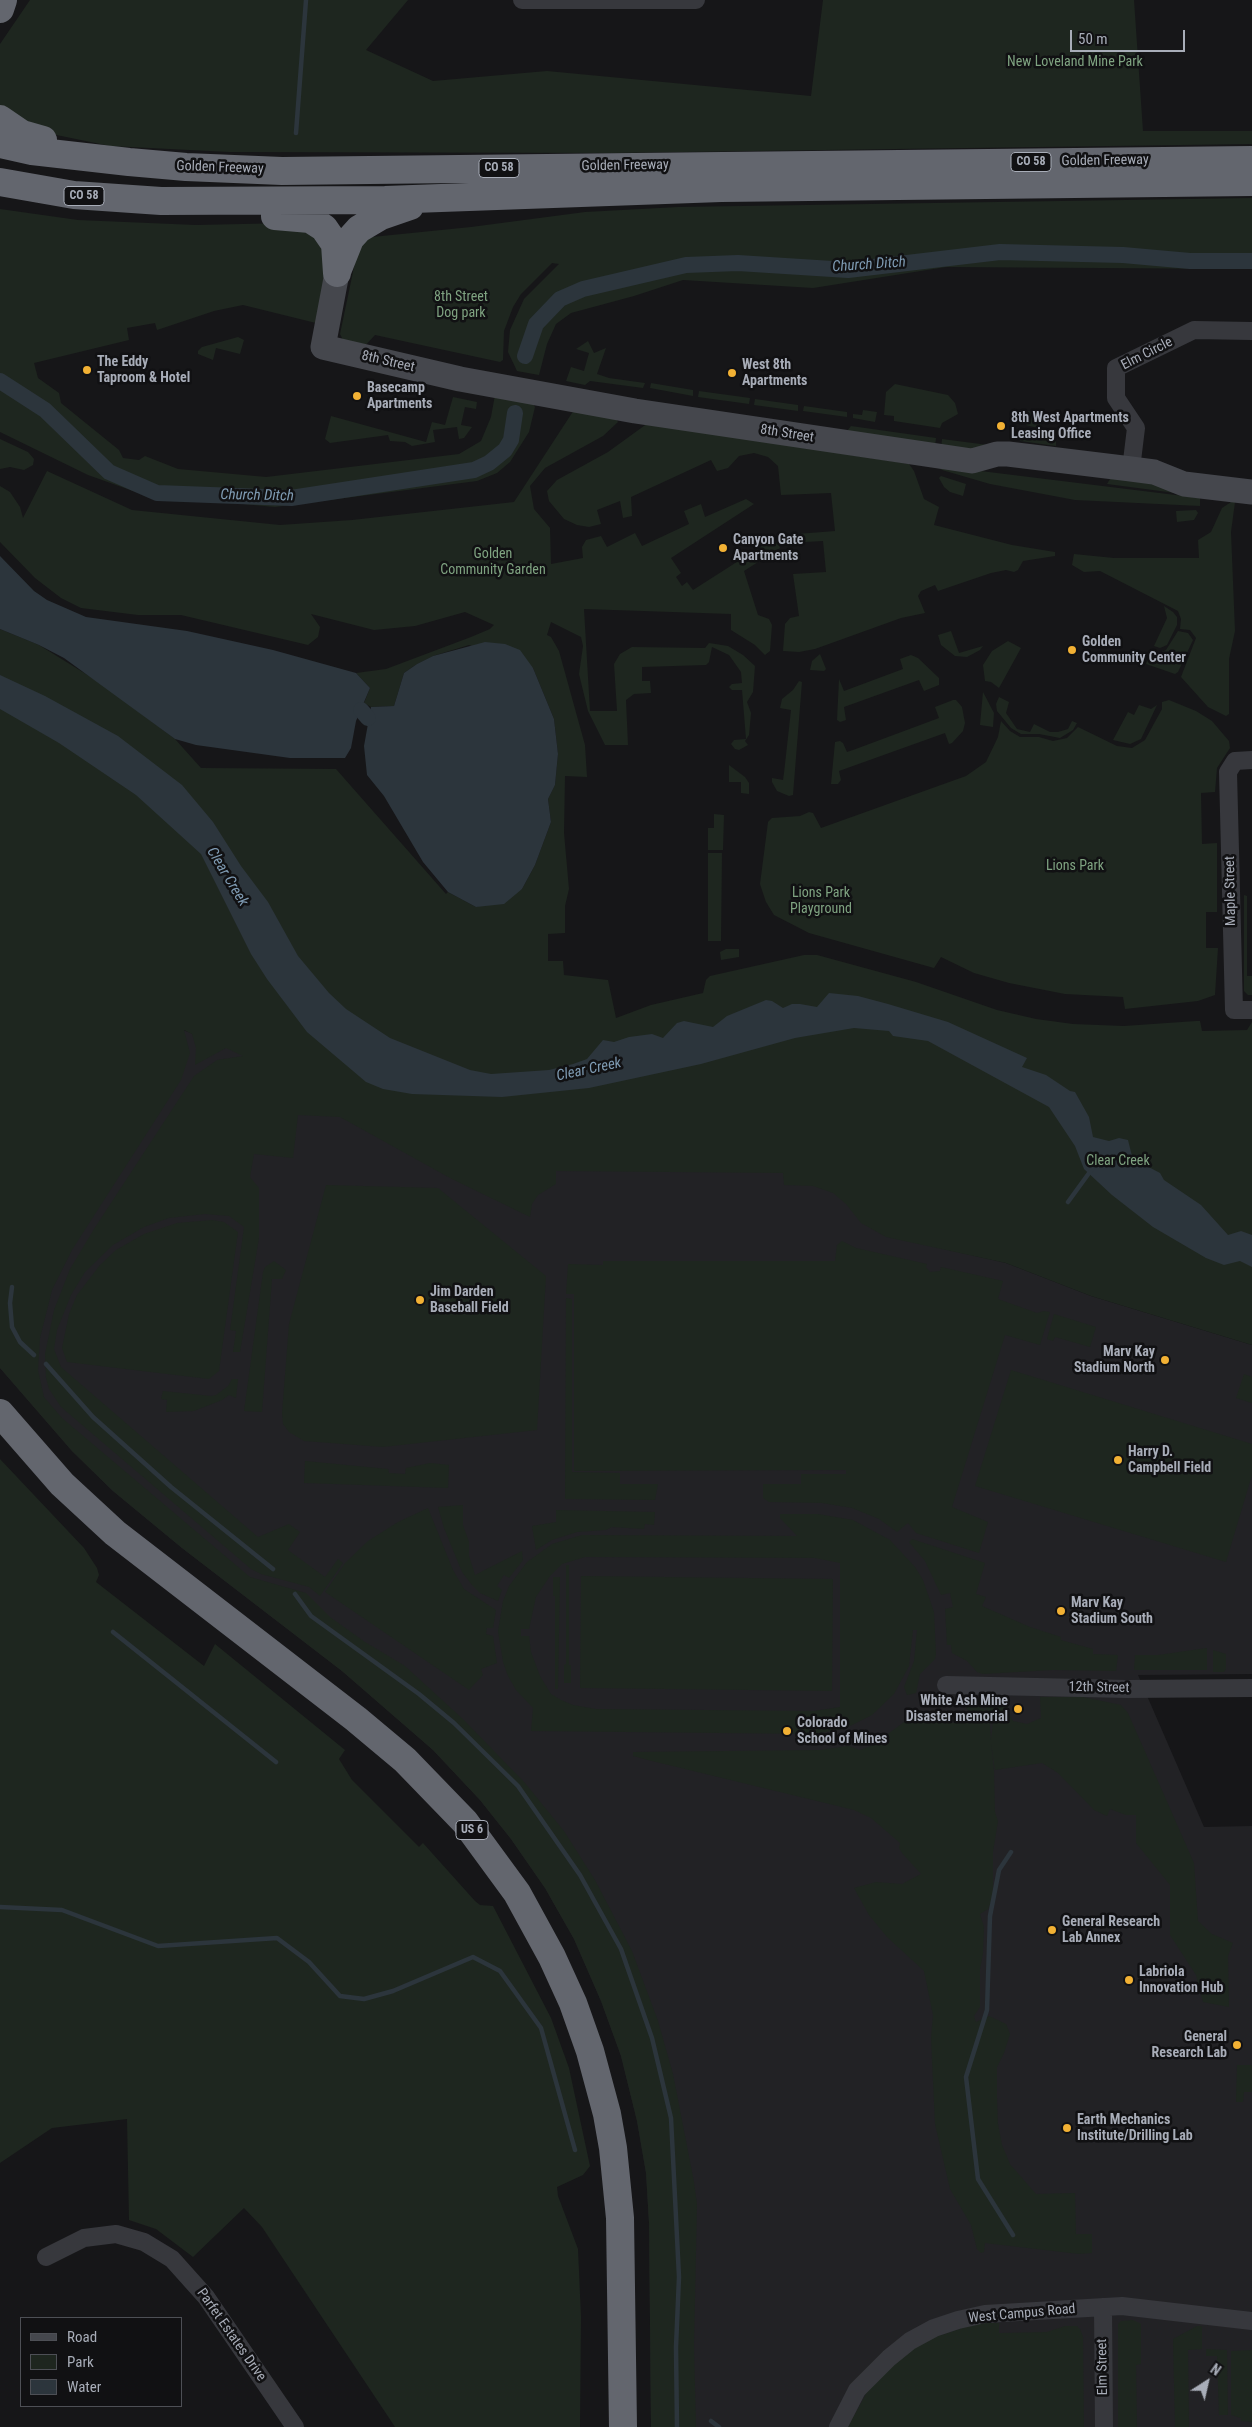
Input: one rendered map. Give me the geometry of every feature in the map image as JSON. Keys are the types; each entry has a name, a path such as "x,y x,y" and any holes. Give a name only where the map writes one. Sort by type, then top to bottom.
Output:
{"highway":[{"path":"0,9 3,0"},
{"path":"0,120 22,134 129,162"},
{"name":"Golden Freeway","path":"0,144 32,151 129,162 186,167 291,171 1252,160"},
{"name":"Golden Freeway","path":"3,184 74,195 161,201 446,199 721,188 1252,182"},
{"path":"337,273 350,239 362,226 404,208 446,199"},
{"path":"161,201 215,216 292,216 310,219 324,228 332,238 337,254 337,273"},
{"name":"US 6","path":"0,1413 62,1484 121,1538 356,1719 412,1766 465,1822 517,1893 552,1957 573,2003 590,2050 608,2123 620,2218 623,2427"}],"street":[{"path":"522,0 696,0"},
{"name":"8th Street","path":"337,273 323,347 460,379 645,413 972,461 997,454 1008,454 1131,468 1154,472 1184,484 1252,492"},
{"name":"Elm Circle","path":"1131,468 1136,428 1116,398 1116,368 1194,330 1252,331"},
{"name":"Maple Street","path":"1252,760 1235,761 1228,772 1234,1010 1252,1010"},
{"name":"12th Street","path":"946,1685 1127,1689 1252,1688"},
{"name":"Parfet Estates Drive","path":"46,2257 84,2238 116,2234 144,2242 172,2259 206,2297 295,2427"},
{"name":"West Campus Road","path":"838,2427 857,2390 868,2377 910,2340 934,2328 985,2314 1103,2307 1153,2309 1252,2322"},
{"name":"Elm Street","path":"1103,2307 1104,2427"}],"shaded area":[{"name":"Colorado School of Mines","path":"173,1026 216,1043 813,1165 901,1239 1006,1263 1091,1296 1252,1345 1252,1674 1138,1675 1204,1827 1252,1826 1252,2427 651,2427 649,2223 646,2173 637,2121 621,2056 601,2001 574,1939 545,1888 511,1839 480,1800 433,1750 342,1671 182,1548 113,1491 72,1451 0,1368"}],"green space":[{"name":"New Loveland Mine Park","path":"30,0 408,0 366,50 433,81 547,71 811,96 823,0 1134,0 1143,131 1252,131 1252,144 612,153 229,152 110,146 32,130 0,110 0,44"},
{"name":"8th Street Dog park","path":"1252,198 1252,269 946,267 813,288 683,280 571,313 556,324 547,344 539,375 517,371 508,352 510,330 524,299 559,264 552,263 521,294 513,307 504,331 503,360 500,362 375,335 362,349 343,340 340,334 358,248 362,242 372,237 471,227 585,212 678,207"},
{"path":"0,209 78,220 196,225 289,223 328,244 320,324 243,305 214,311 157,330 155,323 127,328 129,340 34,363 38,378 59,393 61,403 119,450 123,458 139,460 145,456 178,469 266,477 459,454 481,441 491,417 495,395 532,402 535,407 529,432 510,462 497,473 477,481 275,507 144,495 88,475 0,432"},
{"path":"238,337 244,340 240,354 216,348 213,360 198,354 202,347"},
{"path":"588,341 594,353 606,348 597,374 609,378 645,383 643,388 590,381 585,385 566,381 571,367 584,371 589,353 576,349"},
{"path":"651,383 693,390 693,396 650,388"},
{"path":"895,384 948,395 955,403 958,414 942,423 940,428 894,421 894,416 884,415 886,392"},
{"path":"699,391 750,398 749,404 698,397"},
{"path":"453,397 477,402 476,409 465,407 461,425 472,427 464,438 459,439 457,427 433,430 435,442 412,446 405,442 390,441 388,435 330,443 325,439 331,416 426,442 432,422 445,425"},
{"path":"755,399 798,405 798,411 754,405"},
{"path":"804,406 847,412 847,417 803,411"},
{"name":"Golden Community Garden","path":"576,410 615,417 618,422 603,436 545,468 530,486 534,509 550,528 551,564 583,558 582,547 586,540 601,536 607,547 635,533 642,546 689,524 684,511 701,504 705,517 746,499 754,504 671,558 681,573 676,577 682,586 687,582 693,590 776,537 780,548 744,571 758,615 769,619 772,625 770,651 765,655 755,645 731,630 731,614 584,609 590,711 617,711 614,664 620,654 632,647 705,648 709,643 728,646 743,655 755,666 753,692 747,702 751,713 749,735 745,741 748,745 739,750 735,749 731,744 734,740 746,739 742,690 732,690 729,687 732,684 742,683 741,672 729,655 712,647 709,662 706,665 642,667 642,681 650,681 651,693 634,694 626,700 628,745 605,745 588,711 579,674 583,646 581,637 551,622 547,635 551,637 559,651 585,745 587,777 565,776 564,833 569,889 565,906 565,933 548,934 548,961 563,961 564,975 608,980 616,1018 651,1005 703,993 706,980 710,976 804,955 817,955 916,982 997,1010 1036,1019 1073,1024 1124,1026 1200,1021 1202,1031 1247,1030 1252,1022 1252,1345 1091,1296 1006,1263 886,1237 861,1223 846,1204 833,1193 813,1186 784,1185 783,1173 556,1171 556,1184 538,1195 532,1204 530,1217 450,1178 340,1117 298,1115 293,1158 254,1154 250,1177 259,1188 259,1238 240,1352 233,1352 236,1331 230,1330 244,1227 229,1216 205,1214 169,1218 144,1227 113,1245 85,1272 71,1295 57,1330 54,1349 61,1367 258,1537 289,1524 300,1532 288,1550 325,1577 338,1559 343,1563 320,1596 309,1587 261,1574 251,1569 61,1407 49,1389 46,1378 45,1354 54,1310 70,1269 94,1229 194,1076 217,1060 243,1056 226,1048 195,1065 196,1048 192,1034 184,1030 190,1053 181,1080 72,1250 52,1290 40,1338 38,1370 44,1397 62,1418 250,1577 306,1593 330,1617 365,1642 405,1666 464,1720 525,1783 564,1831 595,1880 632,1951 658,2021 673,2074 694,2182 697,2204 694,2346 696,2427 651,2427 649,2223 646,2173 637,2121 621,2056 601,2001 574,1939 545,1888 511,1839 480,1800 433,1750 342,1671 182,1548 113,1491 72,1451 0,1368 0,629 39,645 102,684 175,739 201,768 336,769 446,894 448,892 476,907 522,889 535,865 551,822 548,799 555,785 558,754 554,719 533,668 469,645 433,656 404,673 394,706 371,707 364,703 370,688 356,673 386,669 471,637 490,629 494,625 465,612 415,626 374,630 311,614 320,627 318,637 308,645 181,615 138,615 81,608 61,598 35,578 0,542 0,486 10,492 20,507 23,518 47,471 132,510 280,525 352,520 514,502 572,413"},
{"path":"863,410 877,412 875,422 853,418 853,414 862,415"},
{"path":"1028,411 1042,413 1041,429 1026,425"},
{"path":"648,423 909,464 914,471 924,499 939,507 934,525 1012,545 1055,552 1055,556 1023,561 1018,570 1014,572 1006,570 991,573 938,591 935,585 921,591 918,596 925,613 901,618 815,649 799,652 783,651 785,624 790,618 799,616 793,574 826,572 823,541 788,543 784,535 835,531 831,493 781,495 778,466 768,457 754,453 739,456 728,468 717,471 711,460 631,497 632,516 623,518 620,501 597,510 601,524 589,527 577,525 564,519 549,501 547,491 557,480 608,452"},
{"path":"851,426 936,438 935,448 843,436"},
{"path":"1028,433 1056,435 1056,446 1020,441 1021,436 1027,437"},
{"path":"0,439 28,452 34,459 33,465 24,470 10,467 0,469"},
{"path":"942,439 996,446 971,453 941,449"},
{"path":"936,467 1200,498 1200,506 1075,500 990,484"},
{"path":"1113,474 1151,479 1183,494 1107,484"},
{"path":"941,476 966,484 963,496 950,492 944,487 939,478"},
{"path":"1231,502 1235,502 1231,532 1235,631 1229,659 1229,714 1226,716 1208,707 1181,677 1196,638 1190,630 1180,629 1181,619 1178,611 1100,571 1084,572 1072,565 1074,554 1114,558 1199,558 1198,540 1211,532 1222,508"},
{"path":"1196,510 1198,513 1194,520 1177,522 1176,511"},
{"path":"1164,606 1177,617 1177,625 1167,645 1160,648 1154,646 1167,618"},
{"path":"951,631 959,653 983,646 980,650 967,657 955,656 941,645 938,635"},
{"path":"1178,631 1188,633 1193,640 1178,672 1175,674 1146,664 1152,649 1159,653 1166,650"},
{"path":"1008,641 1021,648 999,688 991,682 985,681 983,665 992,651"},
{"path":"820,654 826,669 824,671 810,670 812,661"},
{"path":"911,655 918,658 939,678 939,685 924,691 919,680 844,707 846,720 840,722 837,720 839,679 844,691 903,669 900,659"},
{"path":"799,681 802,682 793,795 789,796 777,791 772,778 783,780 784,773 791,710 780,708 782,699 793,690"},
{"path":"983,692 994,713 993,727 980,725"},
{"path":"999,697 1009,702 1006,713 1017,729 1030,732 1034,724 1050,732 1058,732 1068,729 1072,721 1077,723 1073,730 1060,738 1039,734 1021,734 1011,728 997,711 996,704"},
{"path":"956,700 962,707 965,723 963,731 952,743 949,744 945,733 839,771 841,780 838,784 831,784 835,742 840,741 843,743 847,752 853,750 939,718 935,707"},
{"name":"Lions Park","path":"1169,700 1196,711 1212,721 1229,741 1230,748 1217,768 1215,792 1201,793 1202,844 1217,843 1217,912 1206,912 1206,948 1218,948 1215,995 1198,1001 1125,1009 1123,997 1065,994 1009,983 974,973 941,957 934,968 809,933 774,915 766,902 760,884 768,822 772,818 800,816 809,812 813,813 821,828 966,776 986,762 998,737 1001,721 1010,731 1020,737 1039,737 1053,741 1067,738 1078,727 1117,746 1132,748 1145,740 1162,709 1162,702"},
{"path":"1139,705 1151,709 1157,705 1141,739 1130,744 1113,740 1128,712 1134,715"},
{"path":"729,765 745,777 749,783 749,794 741,793 741,782 729,782"},
{"path":"714,814 724,815 723,850 708,850 708,828 714,828"},
{"path":"708,853 722,853 721,941 708,941"},
{"path":"1244,895 1247,896 1247,976 1252,976 1252,995 1248,995 1244,991"},
{"path":"726,949 739,949 739,957 721,960 720,952"},
{"name":"Jim Darden Baseball Field","path":"326,1185 438,1188 546,1276 537,1430 383,1447 304,1441 289,1432 283,1424 282,1413 289,1324"},
{"path":"212,1220 224,1222 238,1232 219,1371 209,1379 67,1362 62,1348 69,1314 77,1295 100,1265 116,1250 144,1234 177,1223"},
{"path":"842,1241 856,1248 927,1264 926,1267 930,1272 940,1271 941,1267 1003,1281 998,1299 1037,1313 1050,1312 1040,1345 1005,1335 952,1507 988,1522 979,1553 916,1533 908,1523 897,1532 879,1519 852,1508 822,1503 769,1502 763,1498 763,1484 801,1484 801,1474 846,1474 846,1470 574,1471 574,1294 566,1294 568,1264 603,1265 603,1261 835,1261 837,1245"},
{"path":"274,1261 286,1270 282,1279 272,1279 262,1412 244,1411 263,1272 265,1267"},
{"path":"566,1298 572,1299 572,1472 620,1473 620,1484 658,1484 655,1500 565,1499"},
{"path":"1054,1314 1096,1327 1090,1347 1055,1337 1053,1341 1047,1339"},
{"name":"Harry D. Campbell Field","path":"1011,1370 1252,1444 1252,1475 1226,1562 975,1486"},
{"path":"1244,1374 1252,1377 1252,1403 1236,1398"},
{"path":"232,1379 238,1379 236,1398 229,1395 222,1400 194,1411 166,1412 167,1400 161,1399 163,1391 211,1396 216,1395 228,1386"},
{"path":"0,1459 84,1548 97,1568 99,1575 96,1582 204,1666 215,1644 345,1750 339,1759 352,1780 419,1847 423,1843 475,1901 480,1905 493,1906 551,2018 569,2068 590,2166 583,2175 557,2187 558,2196 578,2249 581,2317 580,2427 395,2427 262,2227 244,2208 193,2257 156,2229 129,2220 127,2119 52,2128 0,2163"},
{"path":"305,1461 388,1469 389,1473 405,1474 406,1468 430,1463 449,1465 448,1488 304,1483"},
{"path":"463,1505 463,1525 469,1542 469,1556 475,1575 522,1551 523,1560 509,1578 504,1575 497,1586 502,1590 498,1601 480,1593 462,1572 444,1528 438,1507"},
{"path":"428,1508 453,1570 464,1589 496,1610 493,1628 487,1628 486,1634 493,1636 497,1663 481,1669 483,1675 469,1690 325,1592 345,1563 368,1541 398,1522"},
{"path":"556,1510 655,1512 654,1525 645,1524 644,1529 612,1527 606,1530 577,1532 552,1540 536,1550 532,1526 556,1522"},
{"path":"780,1514 818,1514 853,1520 890,1540 915,1567 923,1580 934,1612 936,1654 935,1659 920,1674 916,1693 907,1695 904,1687 914,1661 917,1630 913,1630 909,1666 894,1694 872,1715 844,1729 814,1734 531,1731 533,1708 516,1690 508,1676 503,1662 498,1631 503,1601 509,1586 527,1562 552,1544 582,1535 797,1536 780,1518","holes":["585,1557 815,1558 840,1563 840,1707 814,1711 596,1709 573,1705 551,1694 540,1676 531,1652 529,1636 521,1636 521,1629 529,1629 536,1597 550,1576 562,1564"]},
{"path":"912,1539 985,1563 976,1594 986,1597 982,1606 1030,1627 1061,1637 1061,1640 1093,1649 1093,1654 1118,1655 1116,1671 1053,1670 983,1674 977,1672 967,1661 952,1653 951,1645 947,1645 945,1609 953,1607 950,1593 941,1595 925,1561 909,1542"},
{"path":"566,1565 569,1565 569,1665 571,1665 571,1683 564,1683 564,1665 566,1664"},
{"path":"581,1576 833,1579 832,1691 580,1688"},
{"path":"553,1577 560,1577 558,1689 555,1689 555,1596 553,1596"},
{"path":"1207,1648 1207,1670 1134,1670 1135,1655 1158,1655"},
{"path":"1213,1650 1226,1654 1226,1669 1224,1672 1213,1672"},
{"path":"1040,1697 1083,1697 1121,1705 1128,1713 1194,1863 1198,1921 1212,1934 1233,1943 1228,1956 1229,2007 1203,2002 1196,1975 1170,1935 1170,1885 1136,1843 1136,1815 1126,1815 1110,1809 1107,1816 1094,1810 1058,1773 1042,1763 995,1770 991,1743 995,1812 998,1821 993,1852 993,1897 988,1909 980,1914 984,1927 980,1969 980,2007 974,2016 976,2022 989,2016 1006,2024 1010,2034 997,2067 997,2098 998,2124 1002,2145 1010,2164 1036,2194 1075,2193 1076,2234 1092,2234 1092,2253 1079,2254 985,2243 984,2252 981,2253 977,2249 971,2225 950,2189 935,2124 931,2038 933,2015 924,1971 887,1937 869,1915 854,1888 876,1882 902,1884 921,1874 902,1853 899,1848 900,1843 871,1818 854,1810 648,1760 633,1756 633,1752 820,1750 848,1746 860,1750 871,1746 896,1728 908,1719 916,1709 942,1723 958,1723 959,1720 971,1713 965,1707 972,1701 989,1713 991,1740 993,1723 990,1712 973,1700 977,1698 1008,1698 1008,1712 1013,1721 1027,1724 1041,1718"},
{"path":"1237,2065 1252,2065 1252,2092 1244,2092 1243,2102 1236,2102"},
{"path":"1133,2320 1141,2324 1141,2364 1136,2365 1137,2427 1118,2427 1118,2324 1121,2321"},
{"path":"978,2323 999,2323 999,2333 1047,2332 1065,2326 1077,2326 1083,2337 1084,2427 848,2427 867,2392 904,2354 932,2338"},
{"path":"1197,2326 1202,2326 1202,2349 1188,2350 1189,2427 1175,2427 1173,2339"},
{"path":"1206,2349 1227,2350 1228,2415 1219,2415 1217,2356 1206,2356"},
{"path":"1252,2350 1252,2422 1241,2421 1241,2418 1231,2415 1231,2351"}],"water":[{"path":"0,556 34,591 47,600 86,617 187,631 273,650 356,673 370,688 356,721 351,748 345,758 290,758 196,745 175,739 64,658 39,645 0,629"},
{"path":"485,642 505,644 520,650 533,668 554,719 558,754 555,785 548,799 551,822 535,865 522,889 504,904 476,907 448,892 423,862 384,796 367,775 364,746 371,707 394,706 404,673 433,656"},
{"name":"Clear Creek","path":"0,675 45,696 118,736 182,785 213,822 241,866 268,902 298,956 329,993 346,1009 390,1038 470,1070 491,1074 549,1070 587,1059 603,1040 614,1042 629,1037 652,1034 663,1038 677,1023 684,1021 713,1027 727,1016 766,1000 772,1001 783,1008 792,1004 817,1007 829,993 858,996 948,1022 1027,1058 1022,1067 1046,1075 1070,1091 1075,1092 1089,1117 1093,1137 1109,1141 1119,1138 1128,1140 1132,1156 1135,1158 1141,1157 1143,1164 1160,1173 1164,1180 1201,1205 1228,1235 1241,1231 1252,1235 1252,1267 1240,1261 1224,1265 1206,1258 1153,1227 1112,1195 1084,1169 1075,1146 1049,1107 928,1041 893,1036 889,1031 854,1028 795,1038 701,1064 589,1088 502,1097 412,1094 383,1089 366,1082 307,1032 267,979 251,954 201,854 136,795 59,743 0,709"}],"waterway":[{"path":"296,133 306,0"},
{"name":"Church Ditch","path":"525,356 536,324 560,299 583,289 686,265 738,263 848,270 1000,252 1123,255 1190,261 1252,261"},
{"name":"Church Ditch","path":"0,381 45,410 109,472 157,493 291,498 474,470 489,463 505,450 511,440 515,413"},
{"path":"361,710 368,718"},
{"path":"1068,1202 1092,1169"},
{"path":"12,1287 10,1303 12,1327 20,1342 34,1355"},
{"path":"46,1364 93,1417 171,1487 273,1569"},
{"path":"295,1594 311,1616 419,1694 454,1723 518,1786 580,1875 621,1949 652,2038 671,2118 679,2277 676,2347 677,2427"},
{"path":"113,1632 276,1762"},
{"path":"1011,1852 999,1870 990,1916 987,2010 966,2077 978,2179 1013,2235"},
{"path":"0,1907 62,1910 158,1946 277,1938 309,1962 340,1996 364,1999 393,1991 473,1957 500,1971 541,2028 575,2150"},
{"path":"711,2421 719,2427"}],"place":[{"name":"The Eddy Taproom & Hotel","path":"87,370"},
{"name":"West 8th Apartments","path":"732,373"},
{"name":"Basecamp Apartments","path":"357,396"},
{"name":"8th West Apartments Leasing Office","path":"1001,426"},
{"name":"Canyon Gate Apartments","path":"723,548"},
{"name":"Golden Community Center","path":"1072,650"},
{"name":"Jim Darden Baseball Field","path":"420,1300"},
{"name":"Marv Kay Stadium North","path":"1165,1360"},
{"name":"Harry D. Campbell Field","path":"1118,1460"},
{"name":"Marv Kay Stadium South","path":"1061,1611"},
{"name":"White Ash Mine Disaster memorial","path":"1018,1709"},
{"name":"Colorado School of Mines","path":"787,1731"},
{"name":"General Research Lab Annex","path":"1052,1930"},
{"name":"Labriola Innovation Hub","path":"1129,1980"},
{"name":"General Research Lab","path":"1237,2045"},
{"name":"Earth Mechanics Institute/Drilling Lab","path":"1067,2128"}],"park label":[{"name":"Lions Park Playground","path":"821,902"}]}
